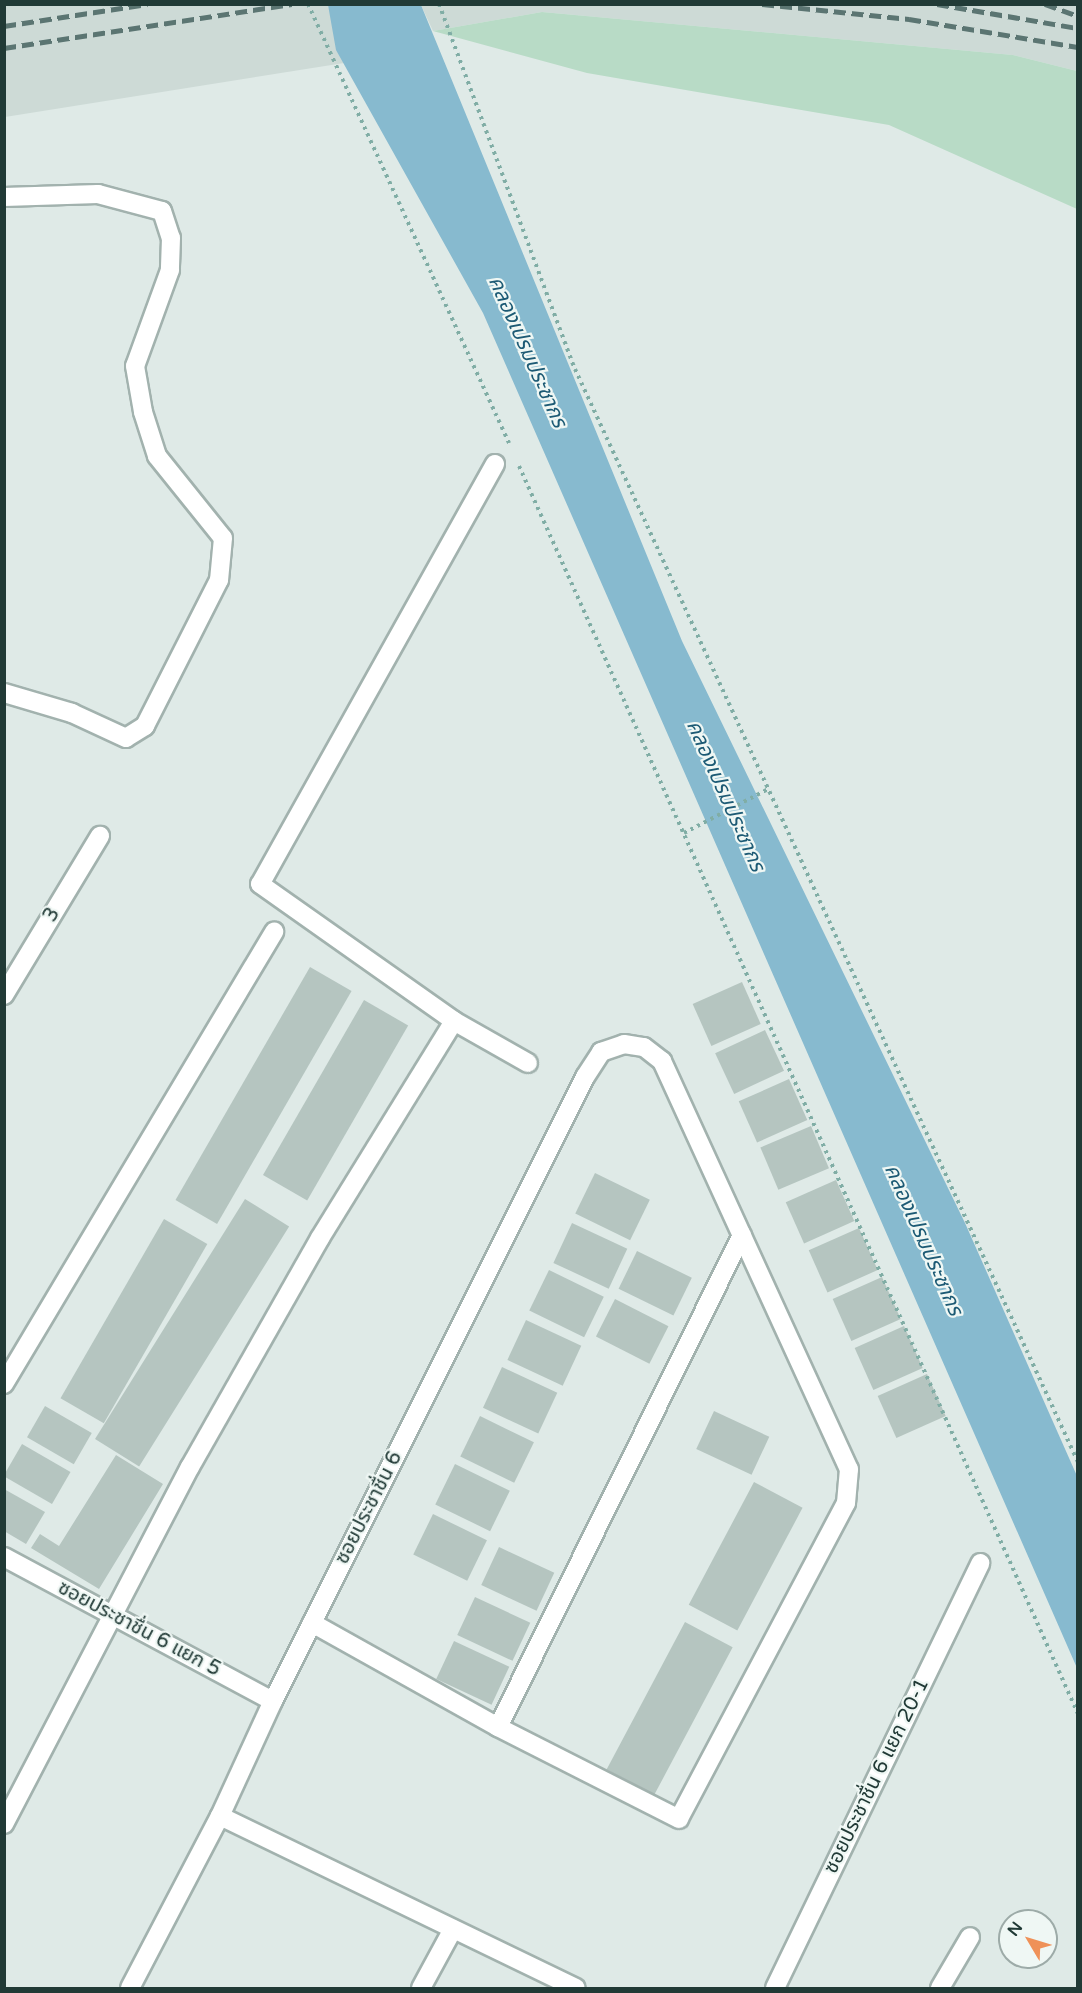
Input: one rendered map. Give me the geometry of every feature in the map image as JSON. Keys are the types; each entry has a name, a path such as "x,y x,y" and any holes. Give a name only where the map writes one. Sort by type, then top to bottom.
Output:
{"street":[{"path":"4,197 98,194 162,211 171,238 170,270 135,366 143,412 157,456 223,538 219,580 145,726 126,738 72,713 4,693"},
{"path":"495,464 260,884 454,1021 528,1063"},
{"name":"3","path":"4,995 100,836"},
{"path":"4,1384 274,932"},
{"path":"4,1824 236,1385 454,1021"},
{"name":"ซอยประชาชื่น 6","path":"130,1989 220,1816 273,1701 585,1077 601,1052 624,1044 644,1047 662,1061 742,1235"},
{"path":"498,1727 742,1235"},
{"path":"312,1623 498,1727 679,1819 846,1503 849,1469 742,1235"},
{"name":"ซอยประชาชื่น 6 แยก 5","path":"4,1557 273,1701"},
{"name":"ซอยประชาชื่น 6 แยก 20-1","path":"775,1989 980,1563"},
{"path":"220,1816 576,1989"},
{"path":"422,1989 453,1929"},
{"path":"940,1989 970,1937"}],"path":[{"path":"308,4 510,446"},
{"path":"439,4 575,369 1077,1462"},
{"path":"515,457 1077,1714"},
{"path":"684,833 769,789"}],"shaded area":[{"path":"5,5 328,5 344,63 5,117"},
{"path":"421,5 1077,5 1077,71 1013,55 542,12 433,31"}],"green space":[{"path":"542,12 1013,55 1077,71 1077,209 889,125 587,73 433,31"}],"water":[{"name":"คลองเปรมประชากร","path":"328,5 421,5 682,641 965,1223 1077,1476 1077,1668 483,313 336,50"}],"building":[{"path":"310,967 352,991 217,1224 176,1200"},
{"path":"742,982 761,1024 711,1046 693,1004"},
{"path":"364,1000 408,1026 307,1200 263,1175"},
{"path":"765,1030 784,1071 734,1094 715,1053"},
{"path":"789,1079 807,1120 757,1142 739,1101"},
{"path":"811,1126 829,1168 778,1190 760,1147"},
{"path":"595,1173 650,1200 630,1240 575,1213"},
{"path":"836,1180 854,1221 804,1243 786,1202"},
{"path":"245,1199 289,1227 139,1467 95,1439"},
{"path":"164,1219 207,1244 104,1423 60,1398"},
{"path":"572,1223 627,1249 609,1289 553,1263"},
{"path":"859,1228 878,1270 827,1292 809,1250"},
{"path":"637,1251 692,1278 673,1315 619,1289"},
{"path":"549,1270 604,1297 584,1337 529,1310"},
{"path":"882,1277 901,1319 851,1341 833,1299"},
{"path":"615,1299 668,1326 649,1364 596,1336"},
{"path":"526,1320 581,1346 563,1386 507,1360"},
{"path":"904,1326 923,1368 873,1390 855,1348"},
{"path":"502,1367 557,1393 538,1434 483,1408"},
{"path":"927,1374 946,1416 896,1438 878,1396"},
{"path":"45,1406 92,1433 74,1464 27,1437"},
{"path":"714,1411 769,1437 752,1475 696,1449"},
{"path":"480,1416 534,1442 514,1483 460,1456"},
{"path":"22,1444 70,1472 52,1504 4,1476"},
{"path":"116,1455 163,1484 99,1589 31,1548 40,1534 59,1546"},
{"path":"455,1464 510,1491 490,1531 435,1504"},
{"path":"754,1482 803,1508 737,1631 689,1605"},
{"path":"4,1489 45,1512 26,1544 4,1531"},
{"path":"433,1514 487,1540 467,1581 413,1554"},
{"path":"499,1547 554,1573 537,1611 481,1585"},
{"path":"475,1597 530,1623 513,1661 457,1635"},
{"path":"685,1622 733,1647 654,1795 607,1769"},
{"path":"454,1641 509,1667 492,1705 436,1679"}],"railway":[{"path":"4,26 147,4"},
{"path":"4,48 292,4"},
{"path":"762,4 909,19 1078,47"},
{"path":"937,4 1078,28"},
{"path":"1045,4 1078,16"}]}
